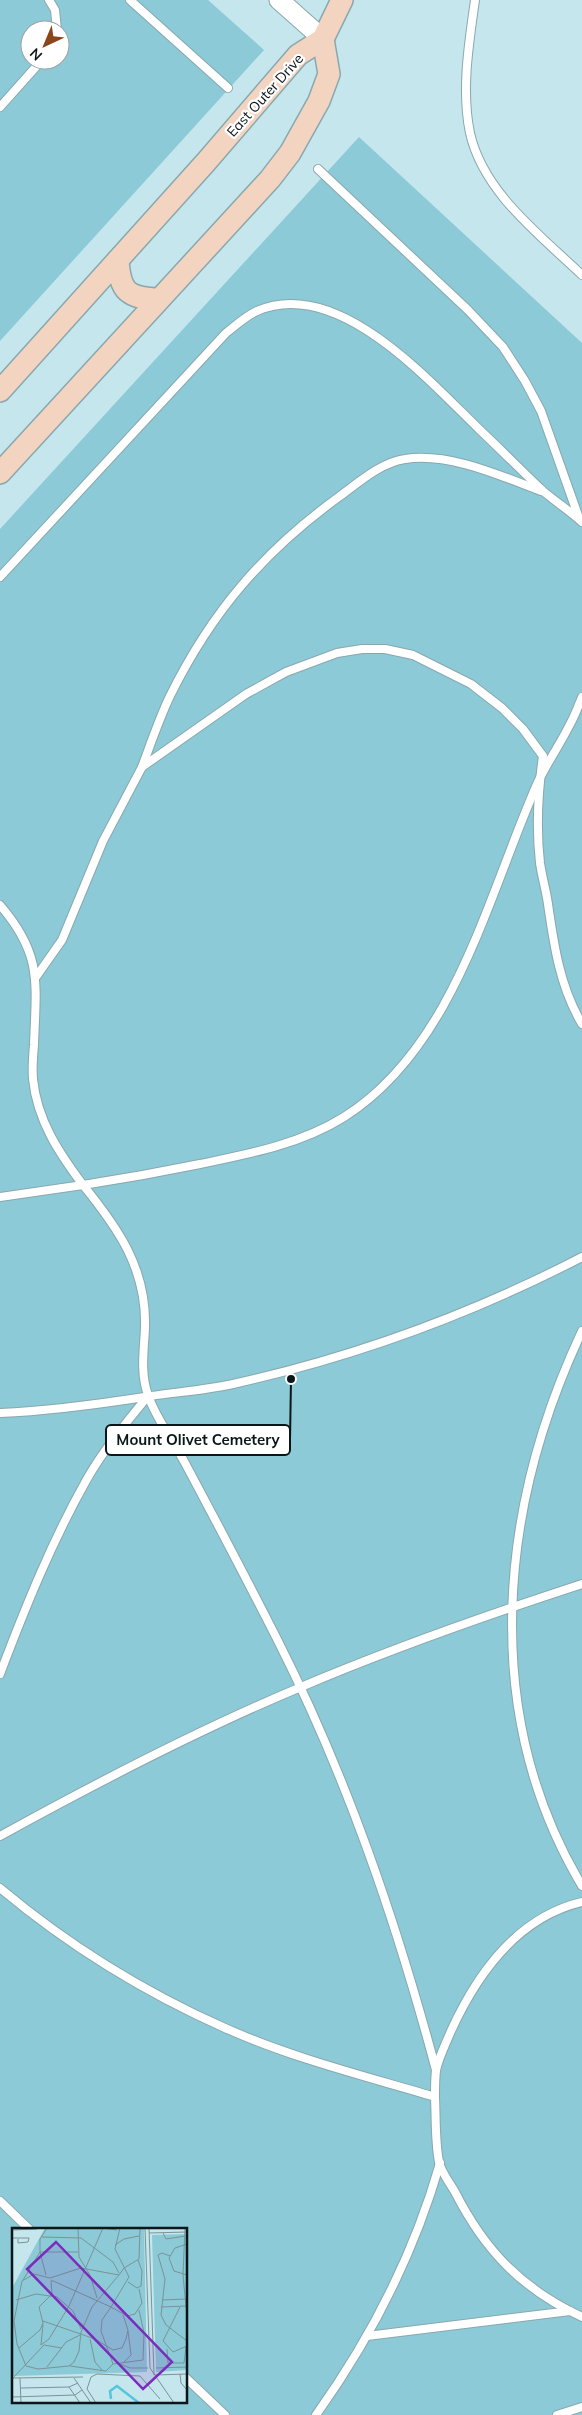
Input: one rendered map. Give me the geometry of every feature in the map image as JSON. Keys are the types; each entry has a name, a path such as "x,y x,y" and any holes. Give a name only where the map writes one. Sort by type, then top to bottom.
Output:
{"main road":[{"path":"323,39 342,0"},
{"name":"East Outer Drive","path":"0,390 206,162 298,55 323,39 329,74 319,102 290,153 270,179 0,473"},
{"path":"118,260 119,278 127,292 140,298 160,300"}],"street":[{"path":"279,0 323,39"}],"lane":[{"path":"49,0 55,10 56,20"},
{"path":"130,0 228,88"},
{"path":"475,0 470,38 467,114 471,135 483,166 499,192 582,275"},
{"path":"0,107 33,70"},
{"path":"318,169 468,310 503,347 525,381 540,412 581,521"},
{"path":"0,577 226,332 257,311 273,306 292,304 328,311 350,320 375,335 403,356 545,492 581,521"},
{"path":"36,977 62,940 103,841 142,767 169,698 187,663 213,621 241,584 274,548 315,514 360,481 388,464 404,459 424,457 444,459 545,492"},
{"path":"142,767 246,694 286,672 337,653 362,649 385,649 413,655 441,667 471,684 502,708 523,729 542,756 539,780 540,862 554,946 564,985 572,1006 582,1024"},
{"path":"0,1197 162,1172 275,1146 312,1134 344,1117 370,1098 398,1070 427,1033 462,968 539,780 569,727 582,697"},
{"path":"0,905 18,927 30,952 36,977 32,1078 38,1106 52,1142 116,1230 135,1263 142,1286 144,1308 142,1356 148,1396 221,1530 301,1687 365,1837 416,1996 436,2070 435,2097 440,2163 430,2196 404,2261 367,2336 316,2415"},
{"path":"0,1413 84,1407 248,1380 387,1341 441,1322 550,1274 582,1257"},
{"path":"582,1332 566,1366 534,1465 522,1514 511,1608 516,1696 521,1730 553,1830 582,1886"},
{"path":"0,1674 37,1580 87,1479 118,1432 148,1396"},
{"path":"0,1836 203,1731 301,1687 511,1608 582,1584"},
{"path":"0,1888 49,1928 92,1957 171,2001 226,2028 311,2059 435,2097"},
{"path":"436,2070 463,2005 479,1979 503,1949 545,1915 565,1906 582,1902"},
{"path":"440,2163 480,2236 502,2263 524,2283 554,2304 582,2317"},
{"path":"0,2202 28,2228"},
{"path":"367,2336 570,2311"},
{"path":"188,2380 225,2415"},
{"path":"557,2415 582,2407"}],"shaded area":[{"path":"0,0 208,0 264,50 0,341"},
{"path":"359,137 582,343 582,2415 0,2415 0,529"}],"place":[{"name":"Mount Olivet Cemetery","path":"291,1379"}]}
